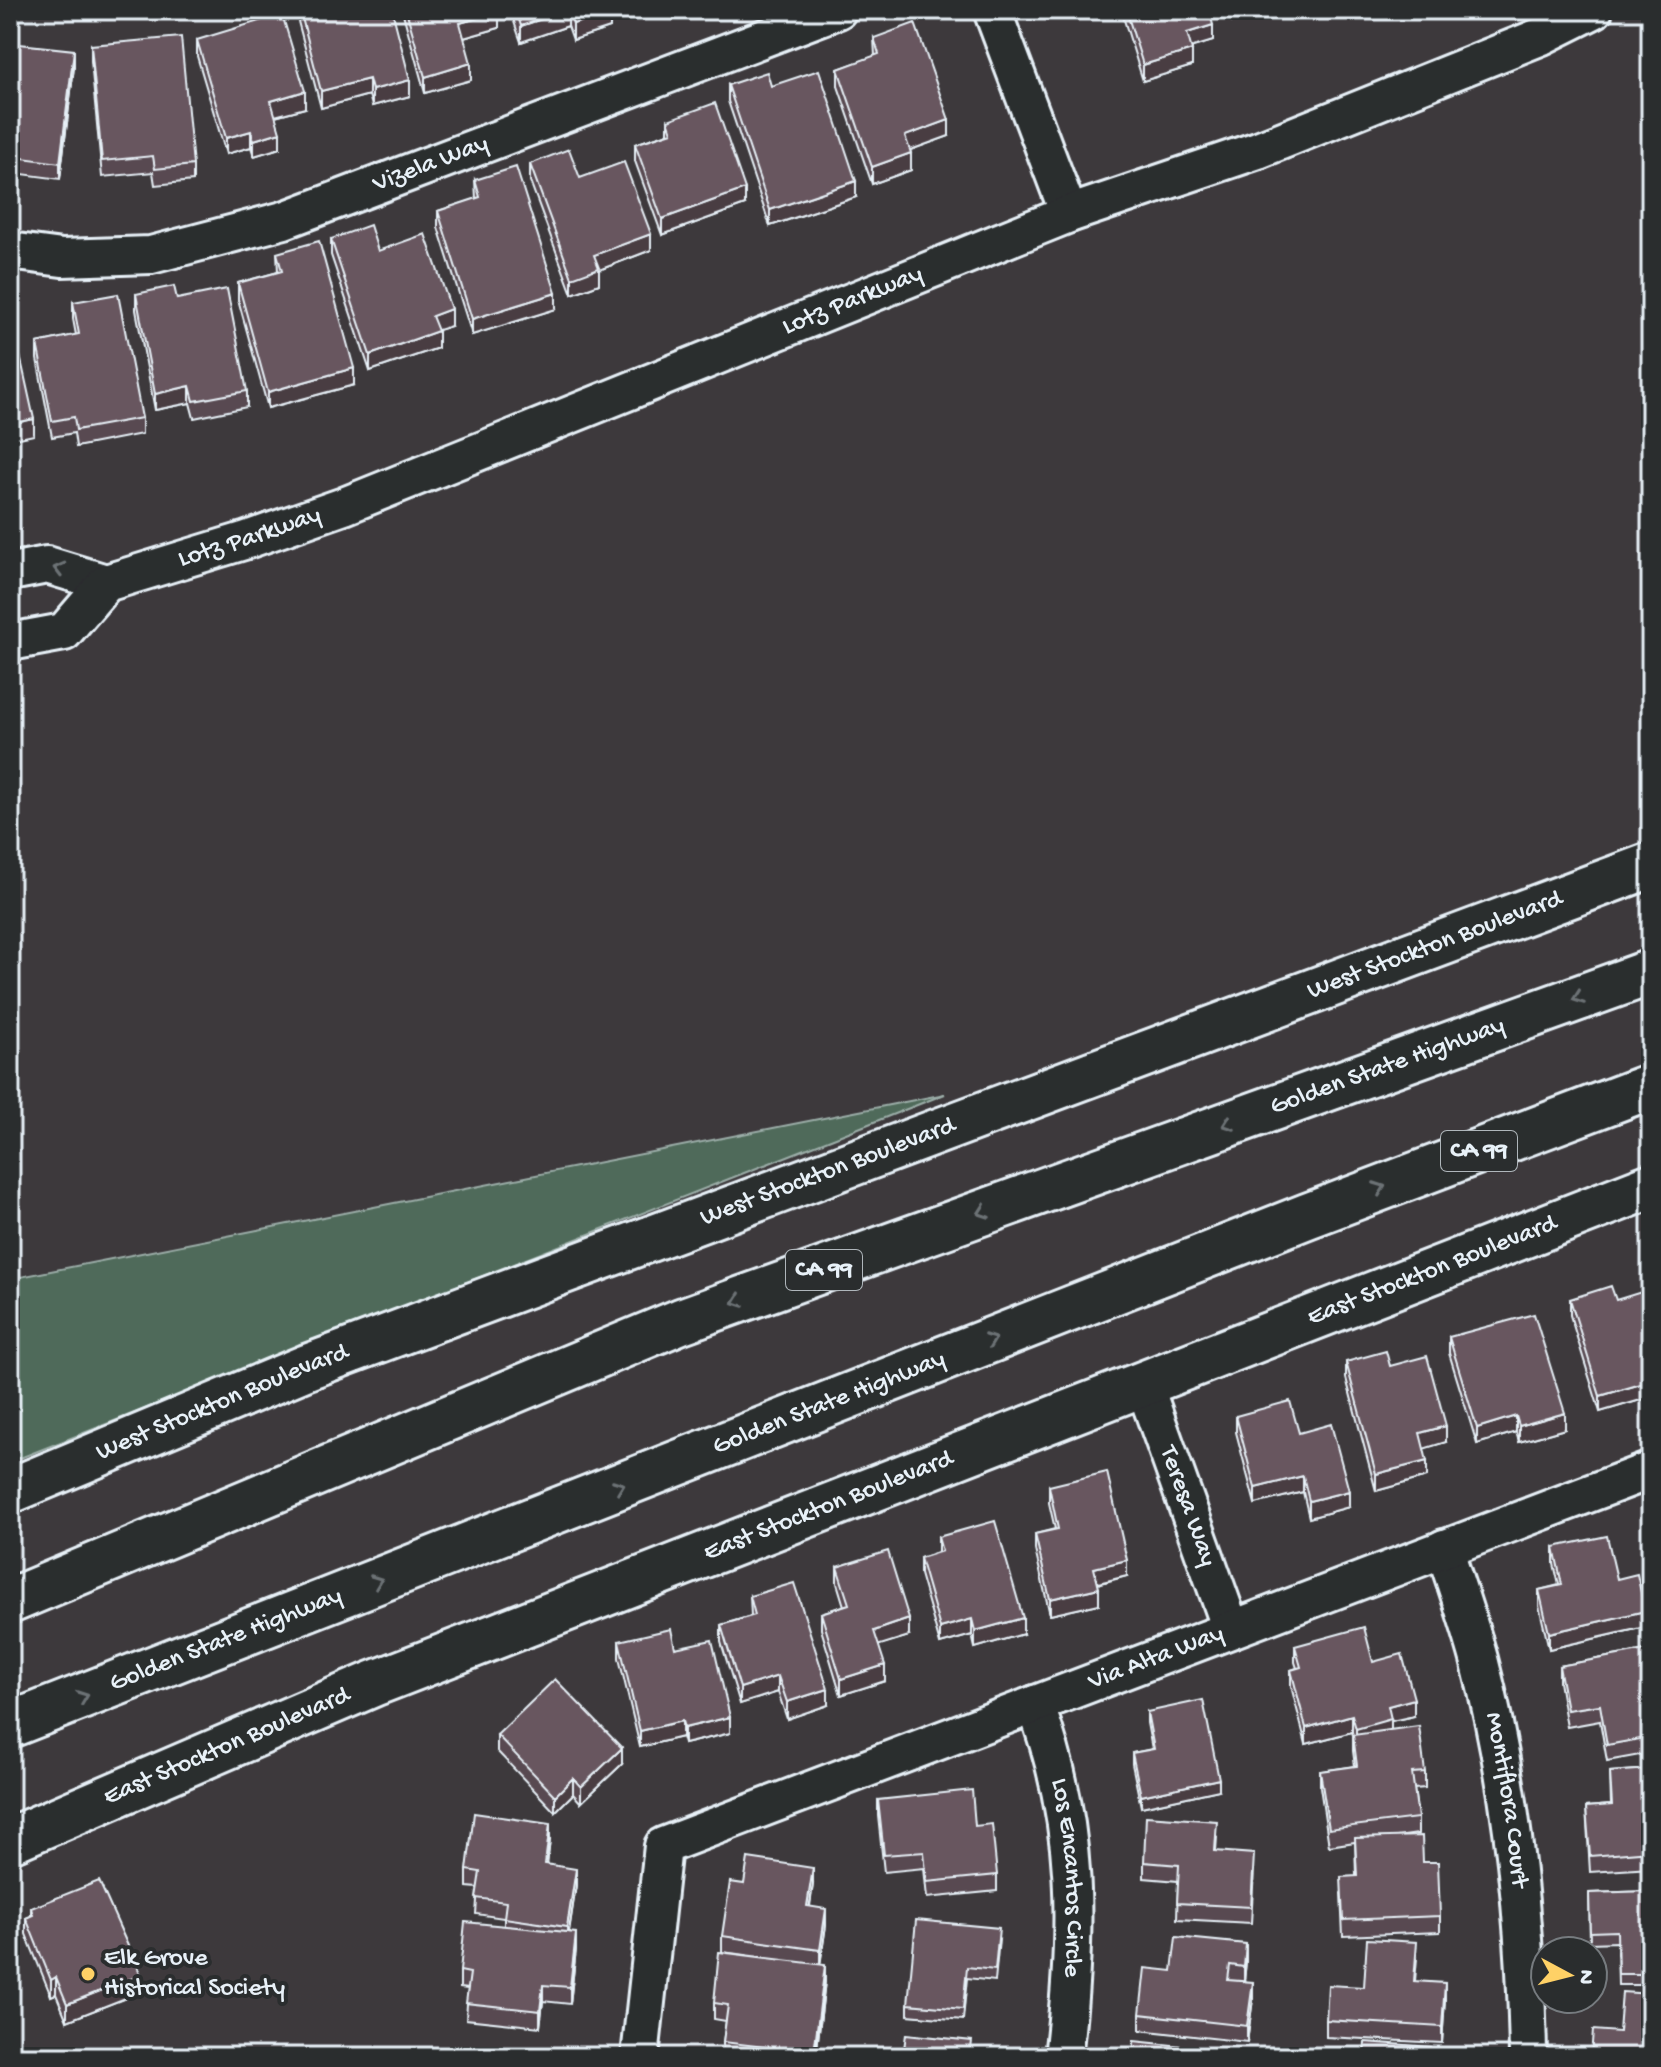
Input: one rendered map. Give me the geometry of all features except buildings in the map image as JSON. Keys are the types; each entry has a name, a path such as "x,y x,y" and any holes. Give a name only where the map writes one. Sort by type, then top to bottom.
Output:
{"main road":[{"name":"West Stockton Boulevard","path":"10,1491 307,1367 1651,865"},
{"name":"Golden State Highway","path":"10,1601 681,1321 1651,972"},
{"name":"Golden State Highway","path":"10,1725 1293,1221 1651,1086"},
{"name":"East Stockton Boulevard","path":"10,1840 373,1684 1651,1186"}],"street":[{"name":"Vizela Way","path":"10,251 62,258 151,255 284,220 838,10"},
{"path":"992,10 1069,214"},
{"name":"Lotz Parkway","path":"106,583 247,540 344,506 1069,214 1258,150 1542,36 1594,10"},
{"path":"10,572 47,565 106,583 64,632 10,642"},
{"name":"Teresa Way","path":"1143,1382 1231,1629"},
{"name":"Via Alta Way","path":"640,2057 663,1846 1651,1470"},
{"name":"Montiflora Court","path":"1444,1548 1479,1657 1502,1757 1517,1857 1527,1960 1528,2057"},
{"name":"Los Encantos Circle","path":"1035,1704 1051,1747 1065,1801 1072,1858 1075,1915 1063,2057"}],"green space":[{"path":"945,1094 10,1462 10,1279"}],"place":[{"name":"Elk Grove Historical Society","path":"88,1974"}]}
